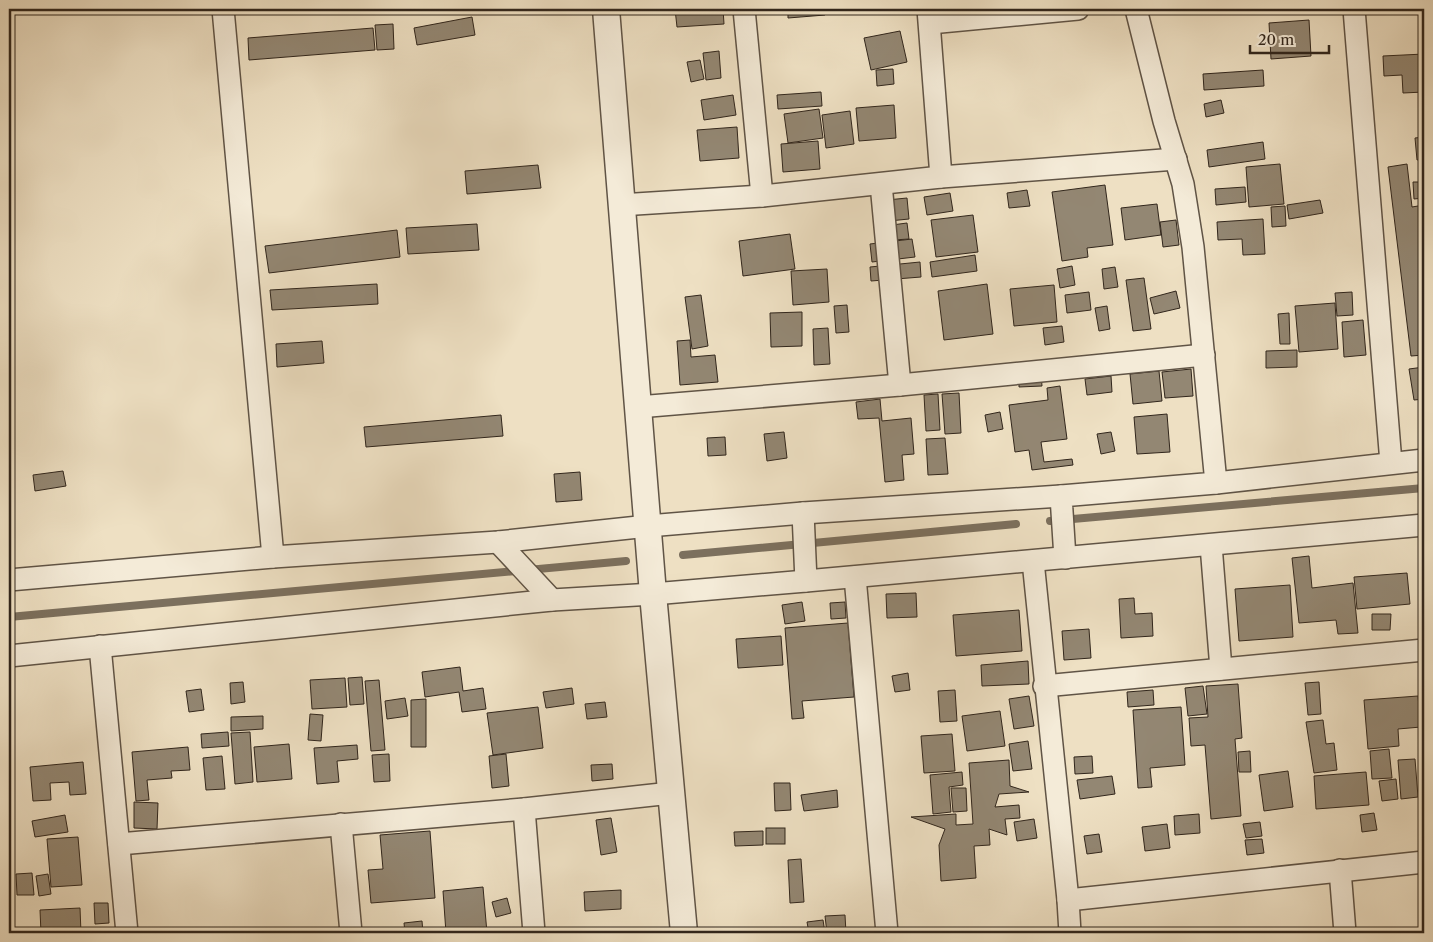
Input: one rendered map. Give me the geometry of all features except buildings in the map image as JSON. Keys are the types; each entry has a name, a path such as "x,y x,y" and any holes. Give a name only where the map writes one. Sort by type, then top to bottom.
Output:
{"street":[{"path":"223,9 273,557"},
{"path":"606,9 620,205 684,933"},
{"path":"744,9 762,196"},
{"path":"941,177 929,16 1078,9"},
{"path":"1136,9 1164,121 1183,184 1193,247 1216,483"},
{"path":"1354,9 1391,463"},
{"path":"620,205 762,196 941,177 1176,159"},
{"path":"882,184 900,385"},
{"path":"638,406 900,385 1204,355"},
{"path":"9,580 273,557 498,542 648,526 803,513 1061,496 1216,483 1424,460"},
{"path":"1061,496 1065,558"},
{"path":"803,513 806,581"},
{"path":"9,656 552,600 653,594 855,577 1424,525"},
{"path":"498,542 552,600"},
{"path":"1211,545 1221,669"},
{"path":"1032,561 1070,933"},
{"path":"855,577 887,933"},
{"path":"100,646 127,933"},
{"path":"1044,686 1424,650"},
{"path":"119,844 524,809 671,793"},
{"path":"524,809 534,933"},
{"path":"341,824 351,933"},
{"path":"1068,900 1424,862"},
{"path":"1340,870 1344,933"}],"waterway":[{"path":"1050,521 1424,488"},
{"path":"683,555 1016,524"},
{"path":"9,617 626,561"}]}
